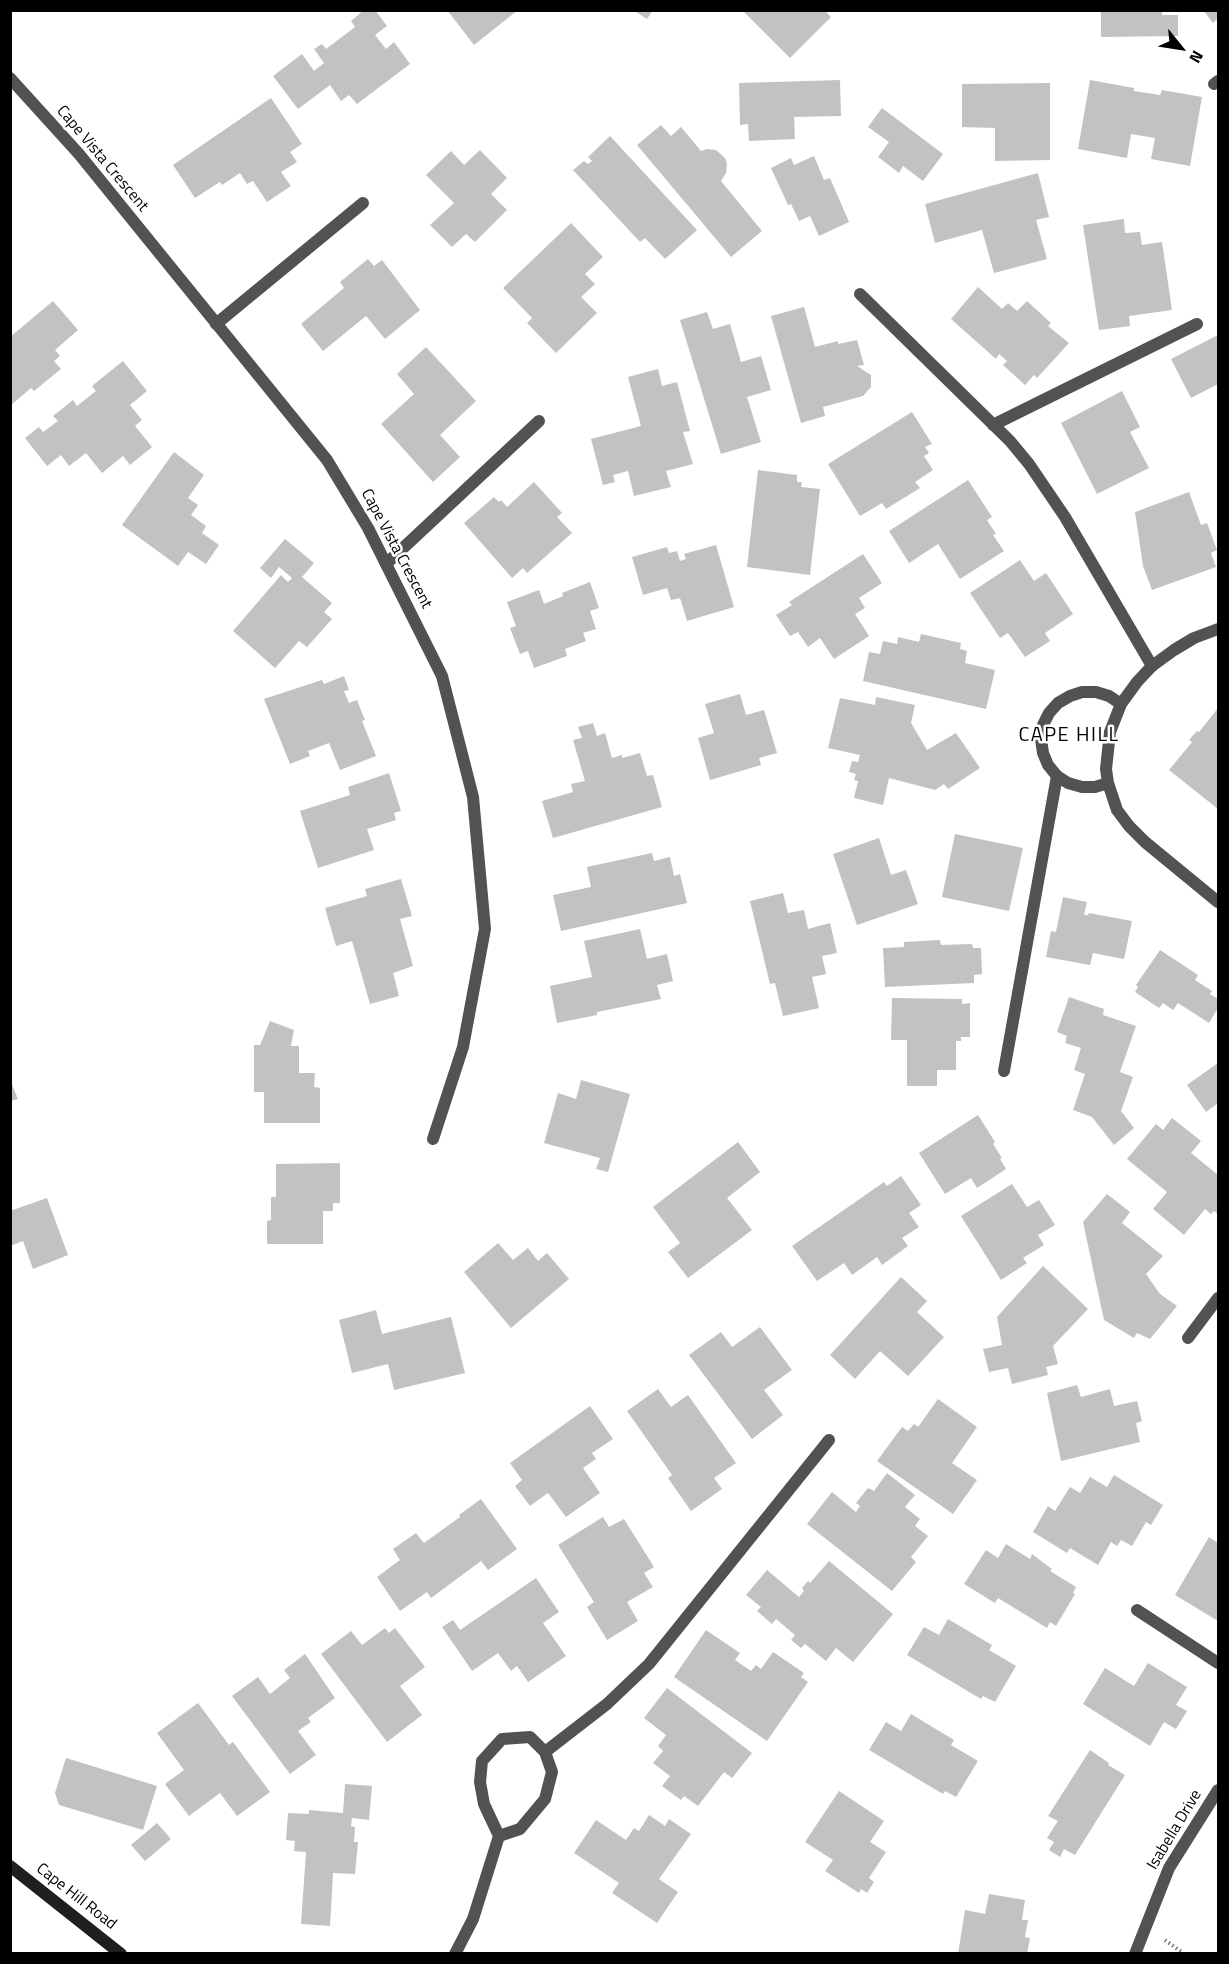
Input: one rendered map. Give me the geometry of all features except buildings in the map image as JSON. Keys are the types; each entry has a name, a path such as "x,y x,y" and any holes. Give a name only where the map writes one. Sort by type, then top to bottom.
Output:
{"street":[{"name":"Cape Vista Crescent","path":"10,78 79,154 327,460 369,528 442,676 473,797 485,928 463,1047 433,1139"},
{"path":"216,324 363,203"},
{"path":"860,294 1010,441 1047,489 1152,666"},
{"path":"993,425 1197,324"},
{"path":"387,564 539,421"},
{"path":"1218,628 1194,638 1152,666 1137,682 1120,704 1106,751 1108,783 1117,810 1145,842 1218,902"},
{"path":"1108,783 1095,787 1082,787 1068,783 1057,776 1048,765 1041,739 1043,726 1049,713 1058,703 1070,696 1082,692 1096,692 1109,696 1120,704"},
{"path":"1004,1071 1057,776"},
{"path":"1188,1338 1218,1298"},
{"path":"545,1752 608,1704 649,1664 829,1440"},
{"path":"1137,1610 1218,1663"},
{"path":"455,1953 473,1919 499,1836 484,1804 480,1782 482,1761 502,1739 530,1737 545,1752 552,1772 545,1799 520,1829 499,1836"},
{"name":"Isabella Drive","path":"1135,1953 1168,1868 1218,1790"},
{"name":"Cape Hill Road","path":"10,1866 121,1953"}],"district":[{"name":"CAPE HILL","path":"1069,736"}]}
